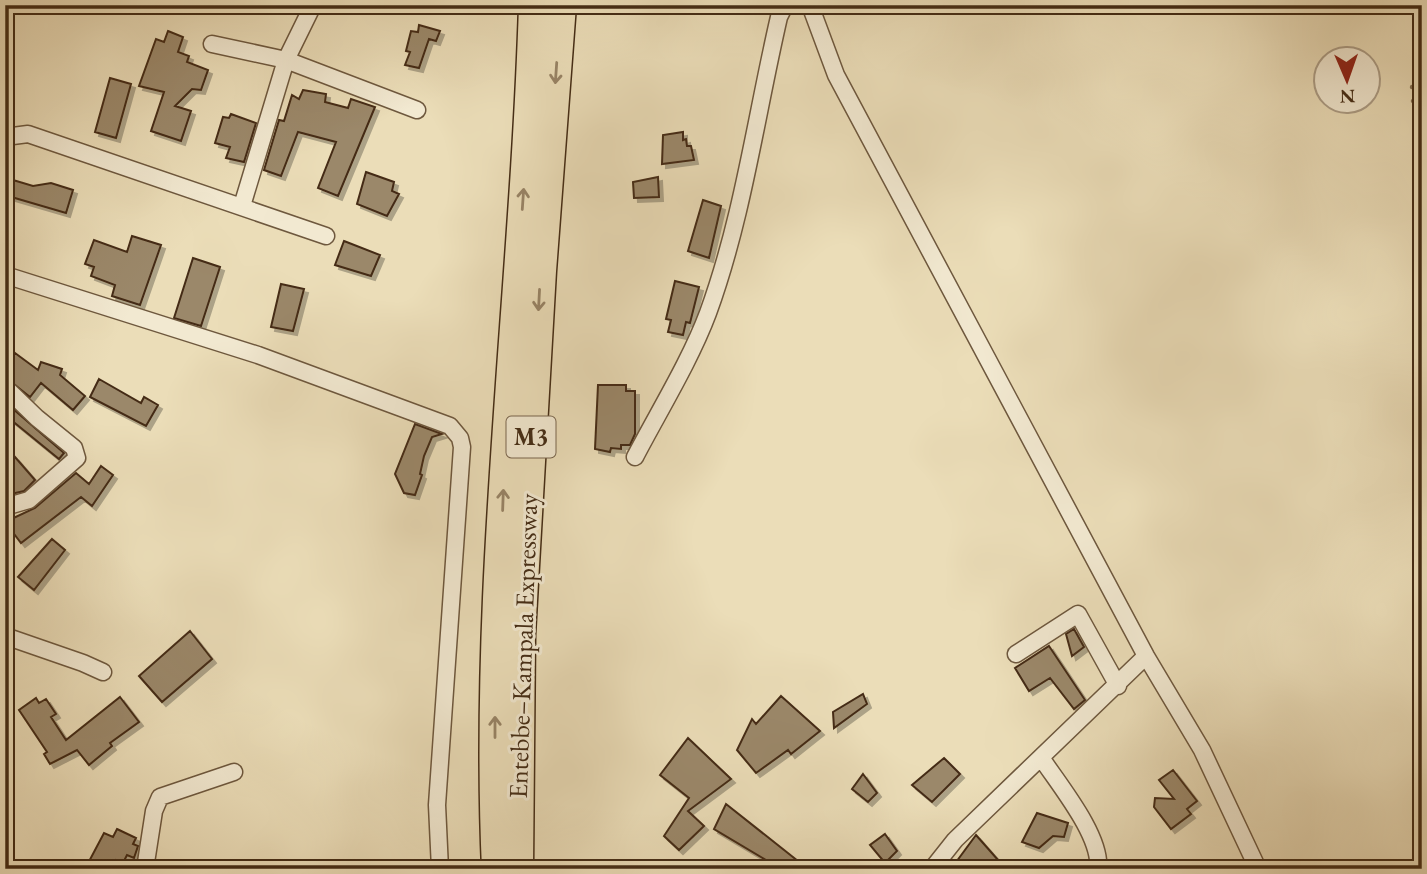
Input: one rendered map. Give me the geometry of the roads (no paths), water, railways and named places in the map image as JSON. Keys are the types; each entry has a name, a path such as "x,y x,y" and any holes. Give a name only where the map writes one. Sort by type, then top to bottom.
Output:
{"highway":[{"name":"Entebbe–Kampala Expressway","path":"497,869 496,653 505,439 534,5"},
{"name":"Entebbe–Kampala Expressway","path":"518,869 520,635 540,284 561,5"}],"street":[{"path":"242,206 286,60 313,5"},
{"path":"635,457 707,316 736,227 761,95 779,17 785,5"},
{"path":"810,5 836,75 1021,424 1084,535 1146,656 1202,750 1258,869"},
{"path":"212,44 286,60 417,110"},
{"path":"5,137 27,134 326,236"},
{"path":"5,275 362,391 450,426 460,438 462,447 437,805 440,869"},
{"path":"5,387 74,448 77,458 29,500 5,507"},
{"path":"1016,654 1078,614 1118,686"},
{"path":"5,636 83,663 103,673"},
{"path":"932,869 955,840 1118,686 1146,656"},
{"path":"1042,758 1092,838 1099,858 1098,869"},
{"path":"145,869 154,811 160,797 234,772"}],"waterway":[{"path":"1417,77 1422,75"},
{"path":"1412,87 1422,86"},
{"path":"1413,101 1422,103"}]}
